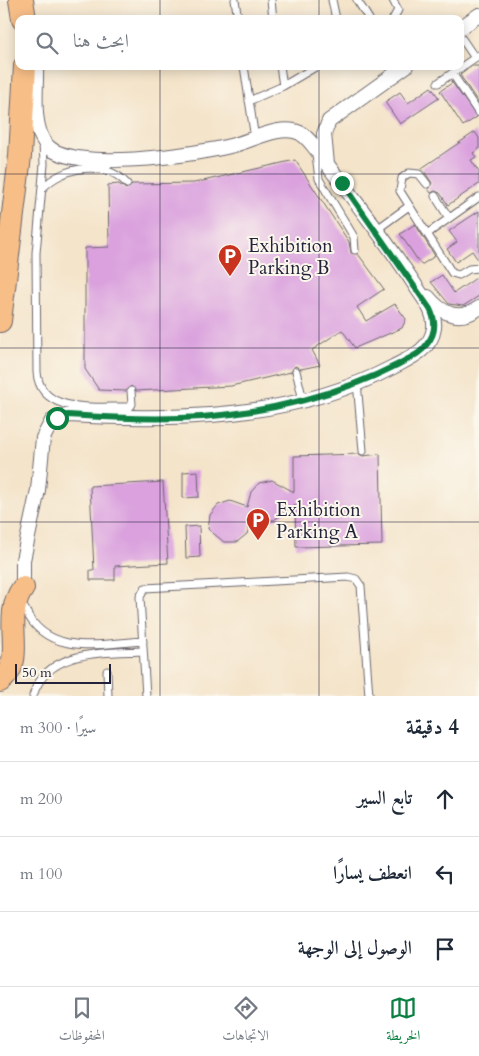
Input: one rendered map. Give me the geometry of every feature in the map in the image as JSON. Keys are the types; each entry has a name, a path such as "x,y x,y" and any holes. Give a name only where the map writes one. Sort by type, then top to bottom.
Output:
{"highway":[{"path":"21,0 23,15"}],"main road":[{"path":"29,15 31,0"},
{"path":"0,320 19,165 26,70"},
{"path":"3,696 0,682 8,672 13,661 10,613 14,599 24,599"}],"street":[{"path":"464,25 479,15"},
{"path":"24,599 23,560 38,490 43,438 52,421 68,415 209,416 252,411 303,400 357,382 417,354 432,337 433,315 410,278 376,230 306,138 293,131 278,131 255,139 189,154 118,159 61,156 50,150 43,140 37,115 36,70"},
{"path":"327,165 324,139 329,121 400,70"},
{"path":"410,278 434,304 446,313 460,316 479,308"}],"lane":[{"path":"235,0 237,15"},
{"path":"271,0 273,15"},
{"path":"332,0 335,15"},
{"path":"357,0 366,15"},
{"path":"393,0 398,10 395,15"},
{"path":"464,41 477,57 464,65"},
{"path":"245,70 255,139"},
{"path":"281,70 283,86"},
{"path":"249,101 283,86 310,70"},
{"path":"438,83 457,70"},
{"path":"452,73 478,112"},
{"path":"43,140 44,164 35,293 39,386 47,397 64,405 130,407 132,404 130,391"},
{"path":"315,148 319,179 354,237 355,250"},
{"path":"41,189 60,174 76,169 111,172 127,184"},
{"path":"427,184 419,174 414,173 402,178 400,191 454,274 459,275 472,268 479,268"},
{"path":"435,196 449,218"},
{"path":"427,234 479,197"},
{"path":"376,230 409,206"},
{"path":"296,371 303,400"},
{"path":"357,382 363,451"},
{"path":"146,696 140,597 142,590 148,586 348,576 356,580 361,586 368,696"},
{"path":"24,599 38,629 60,642 78,645 143,641"},
{"path":"33,696 36,687 47,673 74,656 86,653 143,652"},
{"path":"107,671 108,696"}],"building":[{"path":"472,66 479,66 479,104 460,75"},
{"path":"451,81 477,117 463,126 440,91 452,83"},
{"path":"431,87 439,98 400,124 385,102 400,92 408,103"},
{"path":"475,132 479,138 479,149 473,153 476,157 471,160 479,172 479,184 448,205 440,193 435,191 431,193 428,189 432,183 422,168"},
{"name":"Exhibition Parking B","path":"295,160 349,242 351,253 358,254 384,289 357,307 366,321 395,304 406,319 402,328 355,348 342,330 312,350 320,365 301,369 295,366 291,372 231,386 136,391 131,386 126,391 99,390 85,369 85,248 109,247 108,185 119,184 126,189 132,184 194,183"},
{"path":"479,211 479,261 472,251 456,262 447,249 457,242 449,231"},
{"path":"415,224 435,256 421,265 400,234"},
{"path":"442,275 454,293 479,276 479,296 463,306 449,304 431,282"},
{"path":"359,454 363,456 380,454 382,545 296,547 295,505 274,520 252,516 247,534 237,542 224,542 208,529 210,515 218,505 230,501 247,507 251,492 259,483 272,480 294,492 294,456"},
{"path":"198,471 199,497 183,498 183,472"},
{"path":"163,482 168,563 115,566 115,580 90,580 90,570 94,570 90,486"},
{"path":"199,526 200,557 186,558 185,527"}],"place":[{"name":"Exhibition Parking B","path":"230,277"},
{"name":"Exhibition Parking A","path":"258,541"}],"route":[{"path":"57,418 68,415 200,417 252,411 303,400 339,389 372,377 423,350 432,337 434,330 433,315 410,278 342,183"}]}
